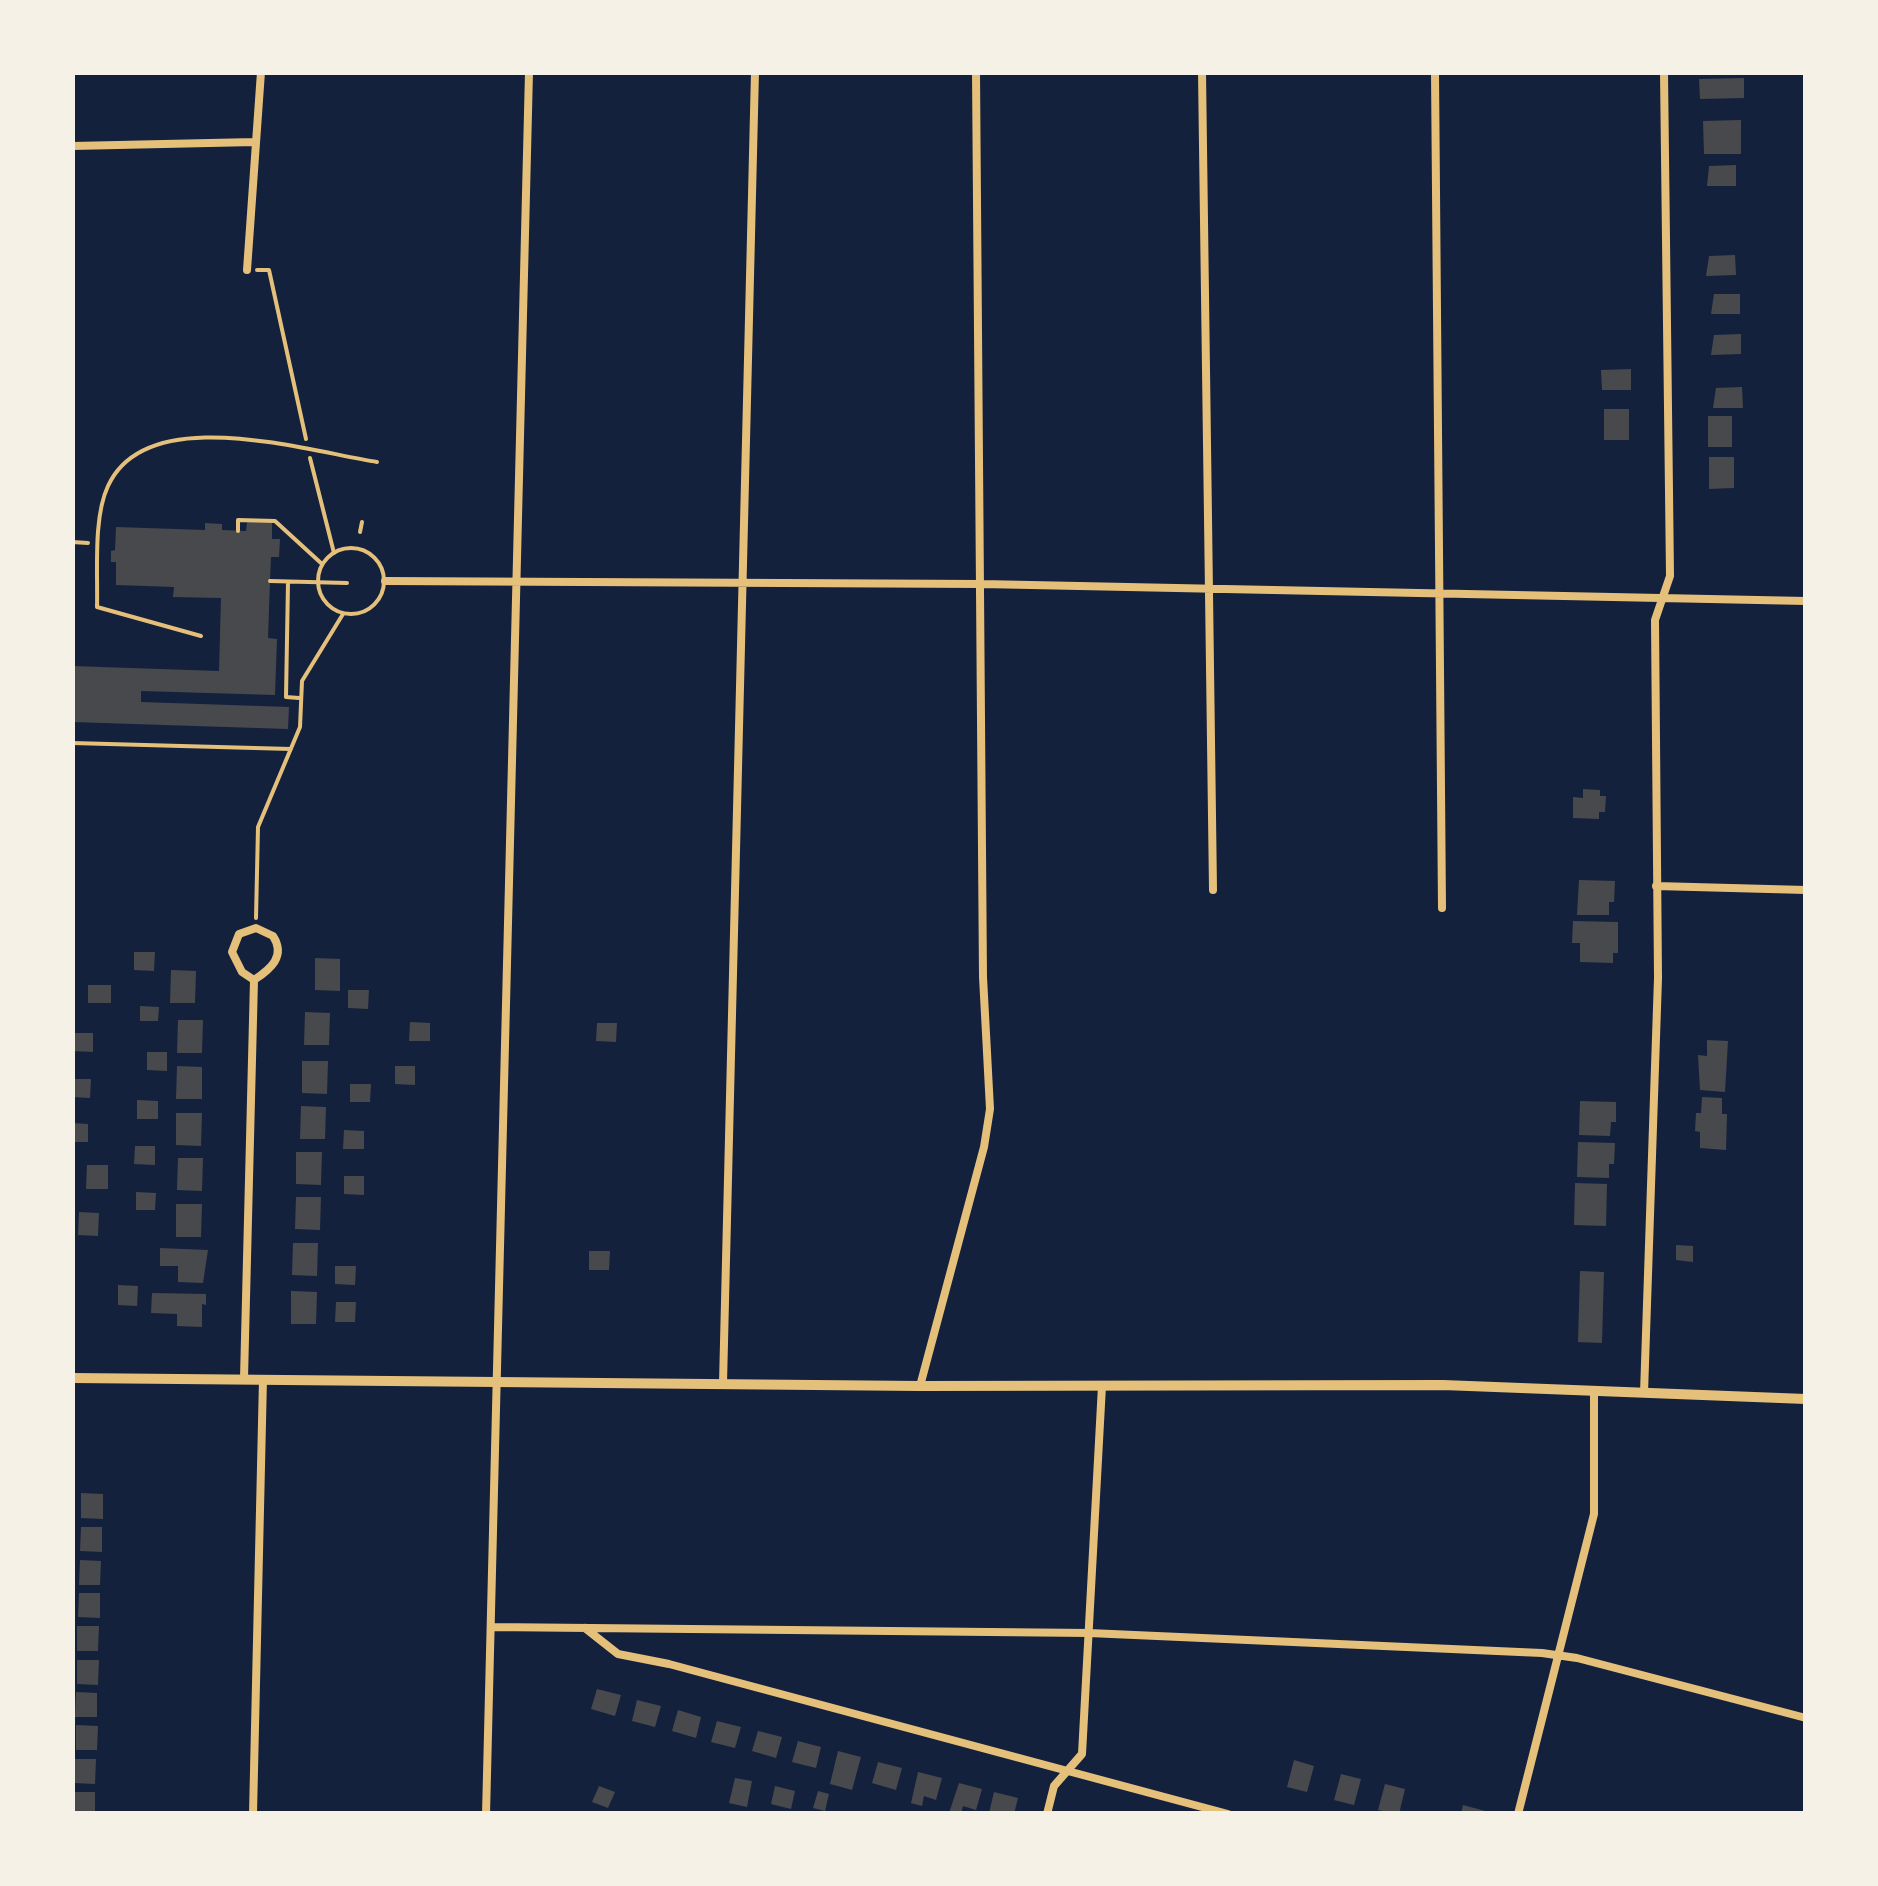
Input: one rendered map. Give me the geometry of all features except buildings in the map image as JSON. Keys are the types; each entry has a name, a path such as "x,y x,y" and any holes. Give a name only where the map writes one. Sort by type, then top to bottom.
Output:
{"street":[{"path":"247,270 260,72"},
{"path":"486,1814 529,72"},
{"path":"722,1383 755,72"},
{"path":"920,1386 984,1147 990,1108 982,977 976,72"},
{"path":"1202,72 1213,890"},
{"path":"1435,72 1442,908"},
{"path":"1644,1393 1656,1130 1655,620 1670,576 1664,72"},
{"path":"72,146 255,142"},
{"path":"384,581 982,584 1806,601"},
{"path":"1656,886 1806,890"},
{"path":"244,1378 254,980 275,963 278,951 273,936 256,928 238,934 232,952 242,972 254,980"},
{"path":"72,1378 920,1386 1443,1385 1806,1399"},
{"path":"253,1814 263,1379"},
{"path":"1048,1814 1054,1786 1082,1754 1102,1386"},
{"path":"1518,1814 1594,1514 1594,1390"},
{"path":"490,1627 1089,1632 1560,1654 1806,1718"},
{"path":"585,1628 618,1654 669,1664 1228,1814"}],"lane":[{"path":"200,636 96,607 100,514 107,487 121,465 149,445 178,438 283,443 378,462"},
{"path":"360,532 362,522"},
{"path":"343,548 358,548 372,555 381,566 381,596 372,608 344,614 330,608 320,596 322,564 334,553 343,548"}],"path":[{"path":"247,270 269,270 334,553"},
{"path":"238,531 238,520 275,521 322,564"},
{"path":"270,581 347,582"},
{"path":"288,582 286,697 299,698"},
{"path":"256,920 258,827 300,727 302,681 344,614"},
{"path":"72,743 291,748"}]}
